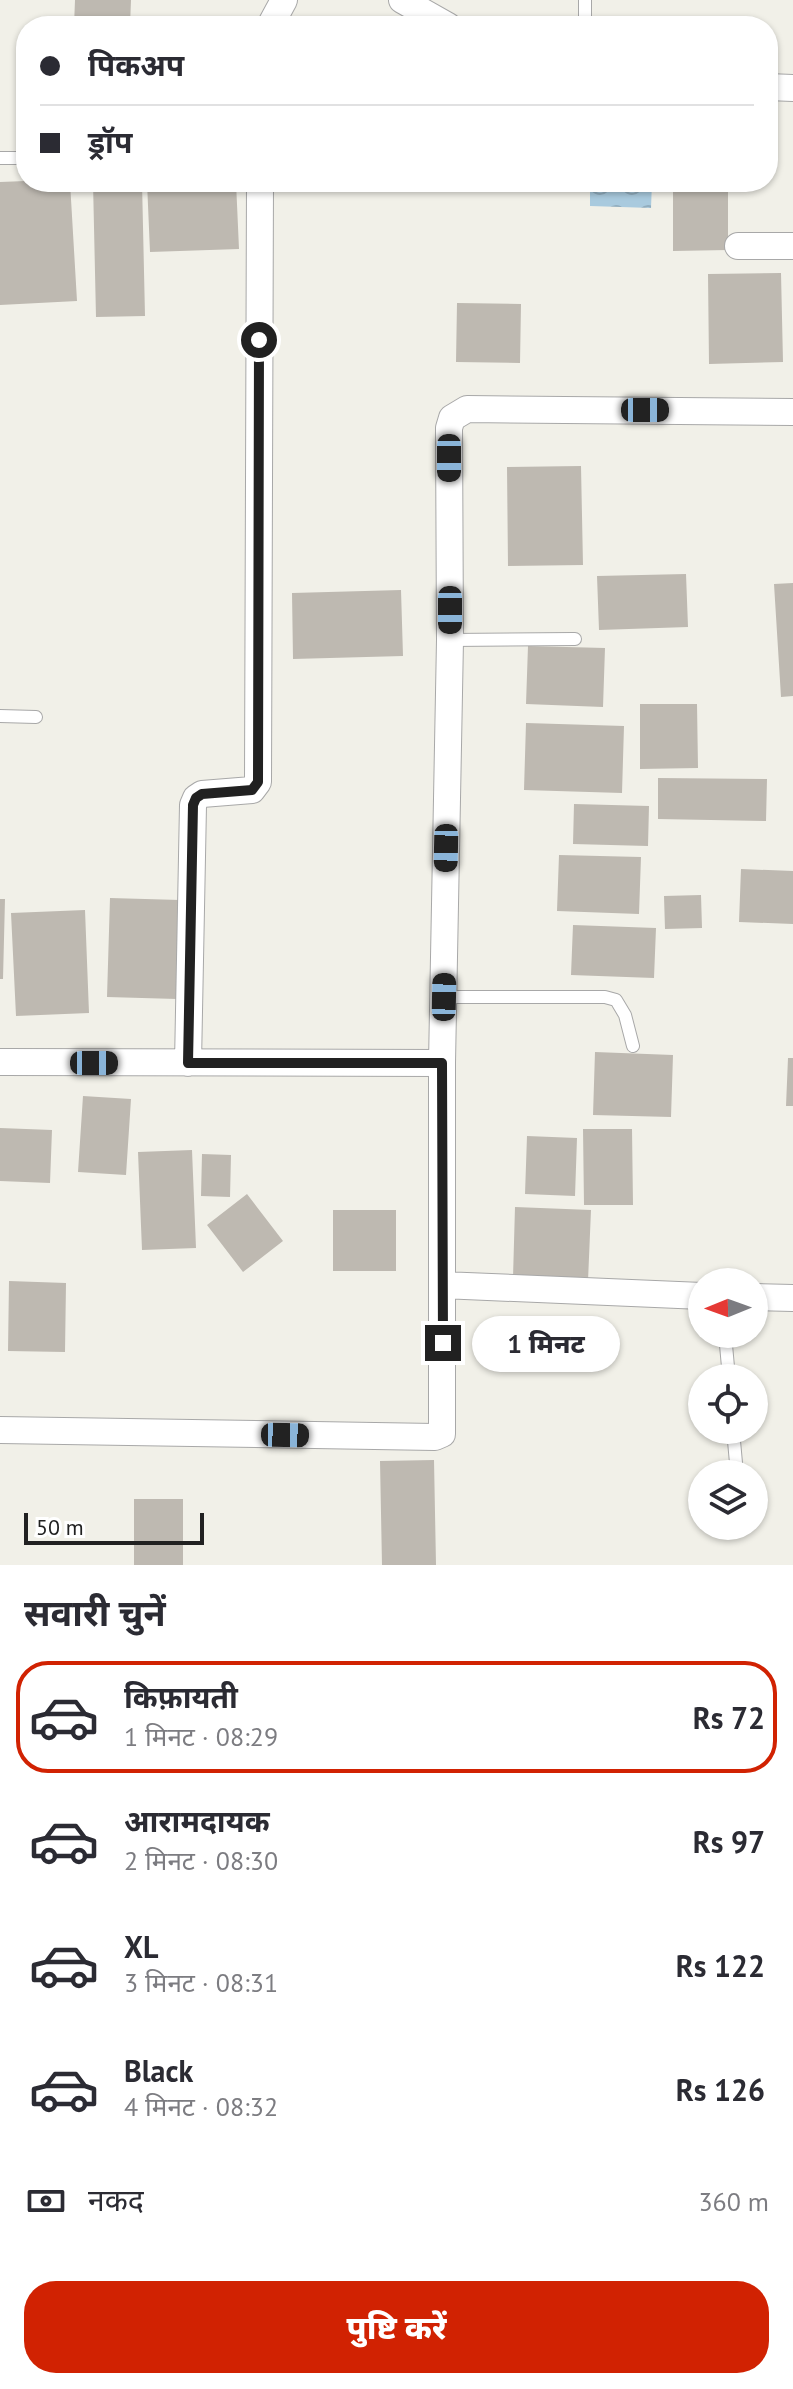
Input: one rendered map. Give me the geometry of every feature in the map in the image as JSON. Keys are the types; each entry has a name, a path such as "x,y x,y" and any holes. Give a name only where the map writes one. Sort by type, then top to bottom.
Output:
{"street":[{"path":"402,0 430,16"},
{"path":"188,1063 193,805 202,794 252,790 258,782 260,192"},
{"path":"738,246 793,246"},
{"path":"0,1430 439,1436 443,1431 442,1063 450,640 449,428 452,418 459,411 483,409 793,412"},
{"path":"0,1062 442,1063"},
{"path":"442,1285 688,1295"},
{"path":"768,1297 793,1298"}],"lane":[{"path":"450,640 575,639"},
{"path":"0,716 36,717"},
{"path":"444,997 605,997 616,1000 625,1015 633,1046"}],"water":[{"path":"590,192 652,192 651,208 590,206"}],"building":[{"path":"75,0 131,0 130,16 74,16"},
{"path":"16,181 16,192 71,192 77,301 0,305 0,182"},
{"path":"93,192 142,192 145,316 96,317"},
{"path":"147,192 236,192 239,249 150,252"},
{"path":"673,192 728,192 728,250 673,251"},
{"path":"781,273 783,362 709,364 708,274"},
{"path":"457,303 521,304 520,363 456,362"},
{"path":"581,466 583,565 508,566 507,467"},
{"path":"686,574 688,627 599,630 597,576"},
{"path":"793,583 793,696 781,697 774,584"},
{"path":"401,590 403,656 293,659 292,593"},
{"path":"528,646 605,648 603,707 526,704"},
{"path":"640,704 697,704 698,768 640,769"},
{"path":"526,723 624,726 622,793 524,790"},
{"path":"658,778 767,779 766,821 658,819"},
{"path":"574,804 649,806 648,846 573,844"},
{"path":"559,855 641,857 639,914 557,911"},
{"path":"741,869 793,871 793,924 739,922"},
{"path":"701,895 702,928 665,929 664,896"},
{"path":"110,898 180,900 177,999 107,997"},
{"path":"0,899 5,899 3,979 0,979"},
{"path":"85,910 89,1013 16,1016 11,913"},
{"path":"573,925 656,928 654,978 571,975"},
{"path":"595,1052 673,1055 671,1117 593,1115"},
{"path":"788,1058 793,1058 793,1106 786,1106"},
{"path":"83,1096 131,1099 126,1175 78,1172"},
{"path":"0,1128 52,1130 50,1183 0,1181"},
{"path":"583,1129 632,1129 633,1205 584,1205"},
{"path":"527,1136 577,1138 575,1196 525,1194"},
{"path":"192,1150 196,1248 142,1250 138,1152"},
{"path":"202,1154 231,1155 230,1197 201,1196"},
{"path":"247,1194 283,1241 243,1272 207,1225"},
{"path":"515,1207 591,1210 588,1281 513,1278"},
{"path":"333,1210 396,1210 396,1271 333,1271"},
{"path":"9,1281 66,1283 65,1352 8,1351"},
{"path":"434,1460 436,1565 382,1565 380,1461"},
{"path":"134,1499 183,1499 183,1565 134,1565"}],"route":[{"path":"259,340 258,782 252,790 202,794 193,805 188,1063 442,1063 443,1343"}]}
